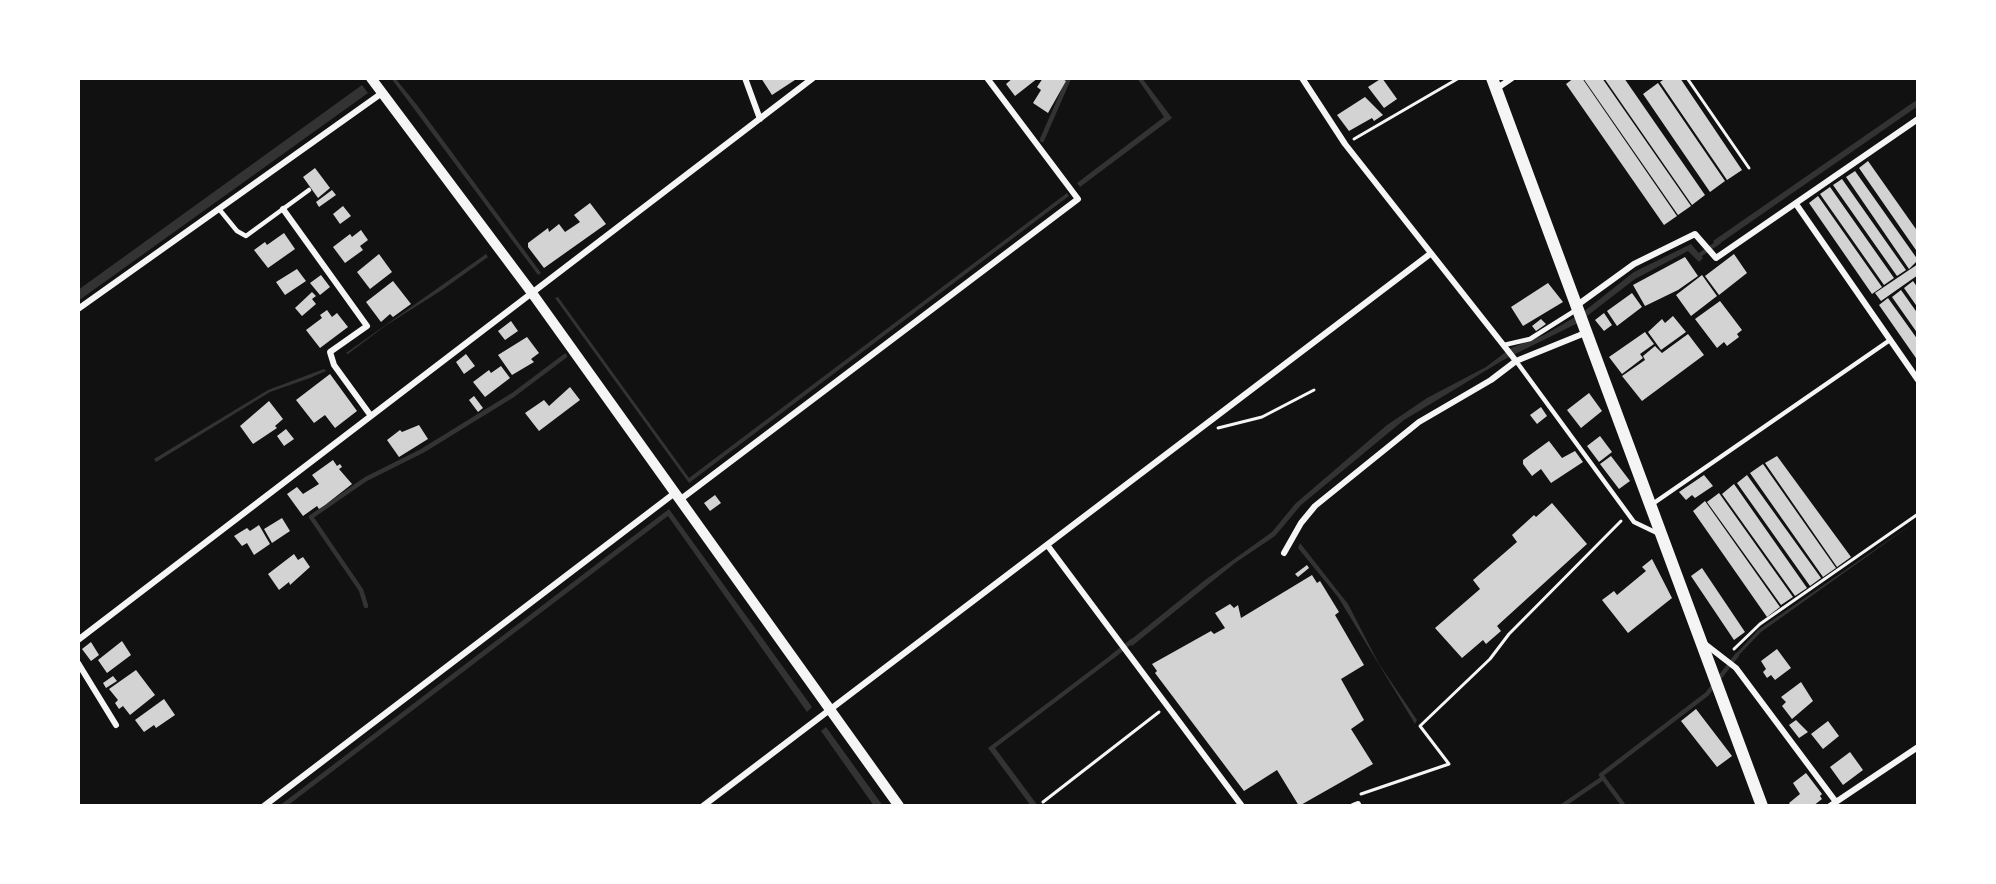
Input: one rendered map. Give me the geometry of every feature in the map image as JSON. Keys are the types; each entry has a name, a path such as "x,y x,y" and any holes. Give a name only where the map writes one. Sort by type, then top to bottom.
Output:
{"main road":[{"path":"1494,83 1762,806"}],"street":[{"path":"371,78 679,495 899,806"},
{"path":"745,78 760,118"},
{"path":"78,640 813,78"},
{"path":"264,806 1078,199 987,78"},
{"path":"1302,78 1345,144 1516,361"},
{"path":"1494,83 1512,78"},
{"path":"78,309 382,93"},
{"path":"1576,308 1634,264 1695,234 1716,258 1918,119"},
{"path":"1796,204 1918,380"},
{"path":"284,209 367,326 330,352 334,365 371,416"},
{"path":"704,806 1430,254"},
{"path":"1284,553 1301,523 1315,506 1419,422 1491,380 1516,361 1585,333"},
{"path":"1048,546 1242,806"},
{"path":"1700,640 1736,668 1833,804 1918,747"},
{"path":"78,663 116,725"}],"lane":[{"path":"219,209 237,231 246,236 309,190"},
{"path":"1504,345 1530,339 1576,308"},
{"path":"1650,506 1890,340"},
{"path":"1516,361 1634,522 1661,535"}],"path":[{"path":"1345,144 1459,78"},
{"path":"1687,78 1749,168"},
{"path":"1202,429 1240,424 1262,417 1314,390"},
{"path":"1734,649 1760,624 1918,514"},
{"path":"1355,796 1449,764 1420,726 1490,659 1509,634 1626,515"},
{"path":"1042,802 1167,706"}],"shaded area":[{"path":"391,78 395,78 417,105 541,273 538,275"},
{"path":"1137,78 1142,78 1172,118 1080,187 1077,183 1164,117"},
{"path":"362,85 368,93 78,301 78,290"},
{"path":"1918,99 1918,106 1716,246 1713,241"},
{"path":"1067,193 1069,196 689,483 555,298 558,297 689,478"},
{"path":"1691,244 1703,258 1699,262 1688,251 1635,279 1578,323 1505,359 1404,420 1301,505 1275,536 1235,563 1132,646 1128,642 1205,580 1272,532 1295,504 1387,425 1427,398 1486,367 1511,348 1544,335 1582,313 1634,272"},
{"path":"486,254 488,257 442,290 385,326 348,354 346,353"},
{"path":"324,369 326,371 270,392 156,462 154,459 268,390"},
{"path":"669,509 812,707 807,712 668,516 287,806 279,806"},
{"path":"1918,520 1761,632 1736,658 1734,656 1758,630"},
{"path":"1300,543 1348,604 1379,664 1417,720 1415,724 1338,597 1298,548"},
{"path":"1115,652 1118,655 995,748 1038,806 1031,806 988,748"},
{"path":"826,727 883,806 874,806 821,731"}],"building":[{"path":"761,78 798,78 772,95"},
{"path":"1013,78 1038,78 1015,96 1006,84"},
{"path":"1043,78 1061,78 1066,81 1048,113 1033,103 1041,90 1037,87"},
{"path":"1382,78 1397,99 1384,108 1368,87"},
{"path":"1574,78 1582,78 1677,216 1664,225 1566,84"},
{"path":"1583,78 1602,78 1691,206 1678,215"},
{"path":"1604,78 1624,78 1705,195 1692,205"},
{"path":"1666,78 1680,78 1742,170 1727,180 1660,82"},
{"path":"1658,83 1725,181 1710,192 1643,94"},
{"path":"1365,97 1383,115 1374,121 1372,118 1349,131 1337,115"},
{"path":"1868,161 1918,232 1918,253 1859,168"},
{"path":"315,168 330,188 318,198 303,177"},
{"path":"1855,171 1918,260 1909,269 1846,177"},
{"path":"1842,179 1906,270 1897,276 1833,185"},
{"path":"1830,187 1894,278 1884,285 1820,194"},
{"path":"332,190 336,195 319,207 316,202"},
{"path":"1818,196 1882,287 1872,294 1809,203"},
{"path":"590,203 606,224 544,268 528,247 528,243 548,228 549,232 559,224 565,232 580,222 574,215"},
{"path":"343,206 351,216 340,224 333,214"},
{"path":"361,230 368,240 360,246 363,250 345,263 333,247 350,234 352,237"},
{"path":"284,233 295,249 268,268 254,250 265,242 267,245"},
{"path":"379,254 392,272 370,289 357,272"},
{"path":"1734,254 1747,273 1719,295 1705,276"},
{"path":"1685,257 1698,276 1678,290 1645,306 1633,285"},
{"path":"1918,264 1918,275 1881,301 1875,293"},
{"path":"297,269 306,281 285,295 276,282"},
{"path":"321,275 330,287 320,295 310,283"},
{"path":"1702,275 1717,296 1691,316 1676,295"},
{"path":"393,281 411,304 393,317 390,314 381,322 366,302"},
{"path":"1913,281 1918,288 1918,308 1904,288"},
{"path":"1548,283 1563,302 1523,326 1511,307"},
{"path":"1901,290 1918,314 1918,334 1892,297"},
{"path":"312,292 316,296 312,299 316,304 302,316 295,308"},
{"path":"1632,293 1642,307 1617,326 1607,311"},
{"path":"1888,298 1918,340 1918,361 1879,305"},
{"path":"1720,301 1742,330 1737,334 1739,337 1727,346 1724,342 1717,348 1695,319"},
{"path":"327,310 332,317 337,313 348,327 320,348 306,330 322,318 320,315"},
{"path":"1604,313 1612,325 1604,331 1595,320"},
{"path":"1673,316 1686,332 1661,350 1648,332 1662,319 1665,323"},
{"path":"1541,319 1546,324 1536,331 1532,326"},
{"path":"511,321 518,331 505,340 498,331"},
{"path":"1645,332 1654,344 1640,354 1643,358 1622,374 1609,357"},
{"path":"1688,334 1704,355 1642,401 1622,376 1645,360 1643,356 1655,346 1662,353"},
{"path":"527,337 539,353 531,359 534,362 512,375 498,355"},
{"path":"466,354 475,366 464,374 456,362"},
{"path":"501,366 510,378 485,397 473,382 489,370 491,373"},
{"path":"330,374 357,411 335,428 325,415 314,423 296,400"},
{"path":"570,387 580,400 539,431 525,413 544,400 549,406"},
{"path":"1589,393 1602,411 1581,428 1567,410"},
{"path":"474,396 483,408 478,412 469,400"},
{"path":"269,401 283,419 275,426 277,428 253,444 240,426"},
{"path":"1541,407 1547,416 1537,424 1530,415"},
{"path":"419,425 428,439 399,457 387,440 400,430 402,432"},
{"path":"286,429 294,439 284,446 277,436"},
{"path":"1600,436 1612,452 1599,462 1587,446"},
{"path":"1549,441 1562,458 1575,451 1583,462 1551,483 1541,469 1532,476 1523,464 1523,460"},
{"path":"1611,456 1630,481 1619,489 1600,464"},
{"path":"1777,456 1851,557 1837,567 1765,463"},
{"path":"333,460 337,466 340,464 342,467 339,469 352,484 319,509 317,506 303,516 287,494 297,487 303,494 319,484 312,475"},
{"path":"1763,464 1836,568 1823,577 1750,473"},
{"path":"1704,475 1713,486 1695,498 1692,495 1686,500 1679,492"},
{"path":"1747,475 1821,578 1810,586 1737,483"},
{"path":"1734,484 1807,588 1795,596 1722,494"},
{"path":"1719,493 1793,597 1781,605 1707,502"},
{"path":"715,495 721,503 710,511 704,503"},
{"path":"1705,501 1780,607 1767,617 1693,511"},
{"path":"1552,503 1587,544 1497,626 1501,631 1486,644 1483,640 1462,658 1435,628 1480,589 1473,580 1517,542 1512,535 1534,515 1536,517"},
{"path":"282,518 290,531 272,543 264,529"},
{"path":"259,525 270,544 254,555 247,543 242,546 234,536 247,528 250,531"},
{"path":"294,554 298,560 303,557 310,567 290,585 289,582 279,590 268,574"},
{"path":"1652,559 1672,598 1628,633 1602,600 1614,591 1617,595 1646,571 1642,567"},
{"path":"1307,565 1309,568 1298,577 1295,574"},
{"path":"1702,568 1745,632 1734,640 1691,576"},
{"path":"1312,575 1317,583 1320,581 1339,612 1335,615 1364,665 1341,679 1364,720 1351,729 1373,764 1299,806 1277,770 1244,791 1155,673 1157,671 1152,664 1211,631 1214,634 1225,628 1215,613 1230,604 1234,608 1238,605 1241,618"},
{"path":"122,641 131,655 107,673 98,660"},
{"path":"91,642 99,655 91,661 82,649"},
{"path":"1777,649 1791,668 1775,680 1771,675 1767,678 1763,672 1766,669 1761,661"},
{"path":"136,670 155,695 130,715 123,706 119,709 115,703 118,700 109,689"},
{"path":"113,676 117,681 106,688 103,683"},
{"path":"1801,682 1813,701 1792,719 1782,706 1786,702 1781,697"},
{"path":"164,699 175,715 156,728 154,725 144,732 135,720"},
{"path":"1696,709 1732,756 1717,767 1681,721"},
{"path":"1796,720 1808,732 1799,738 1789,725"},
{"path":"1828,721 1839,736 1823,749 1811,734"},
{"path":"1850,752 1863,770 1843,785 1830,767"},
{"path":"1806,773 1822,794 1820,796 1822,799 1813,806 1791,806 1789,803 1800,794 1793,783"}],"waterway":[{"path":"1042,140 1069,78"},
{"path":"1698,256 1719,242"},
{"path":"366,606 361,590 311,517 366,479 422,451 513,395 565,356"},
{"path":"1113,656 1132,641"},
{"path":"1624,806 1601,775 1707,694 1737,655"},
{"path":"1562,806 1603,778"}]}
